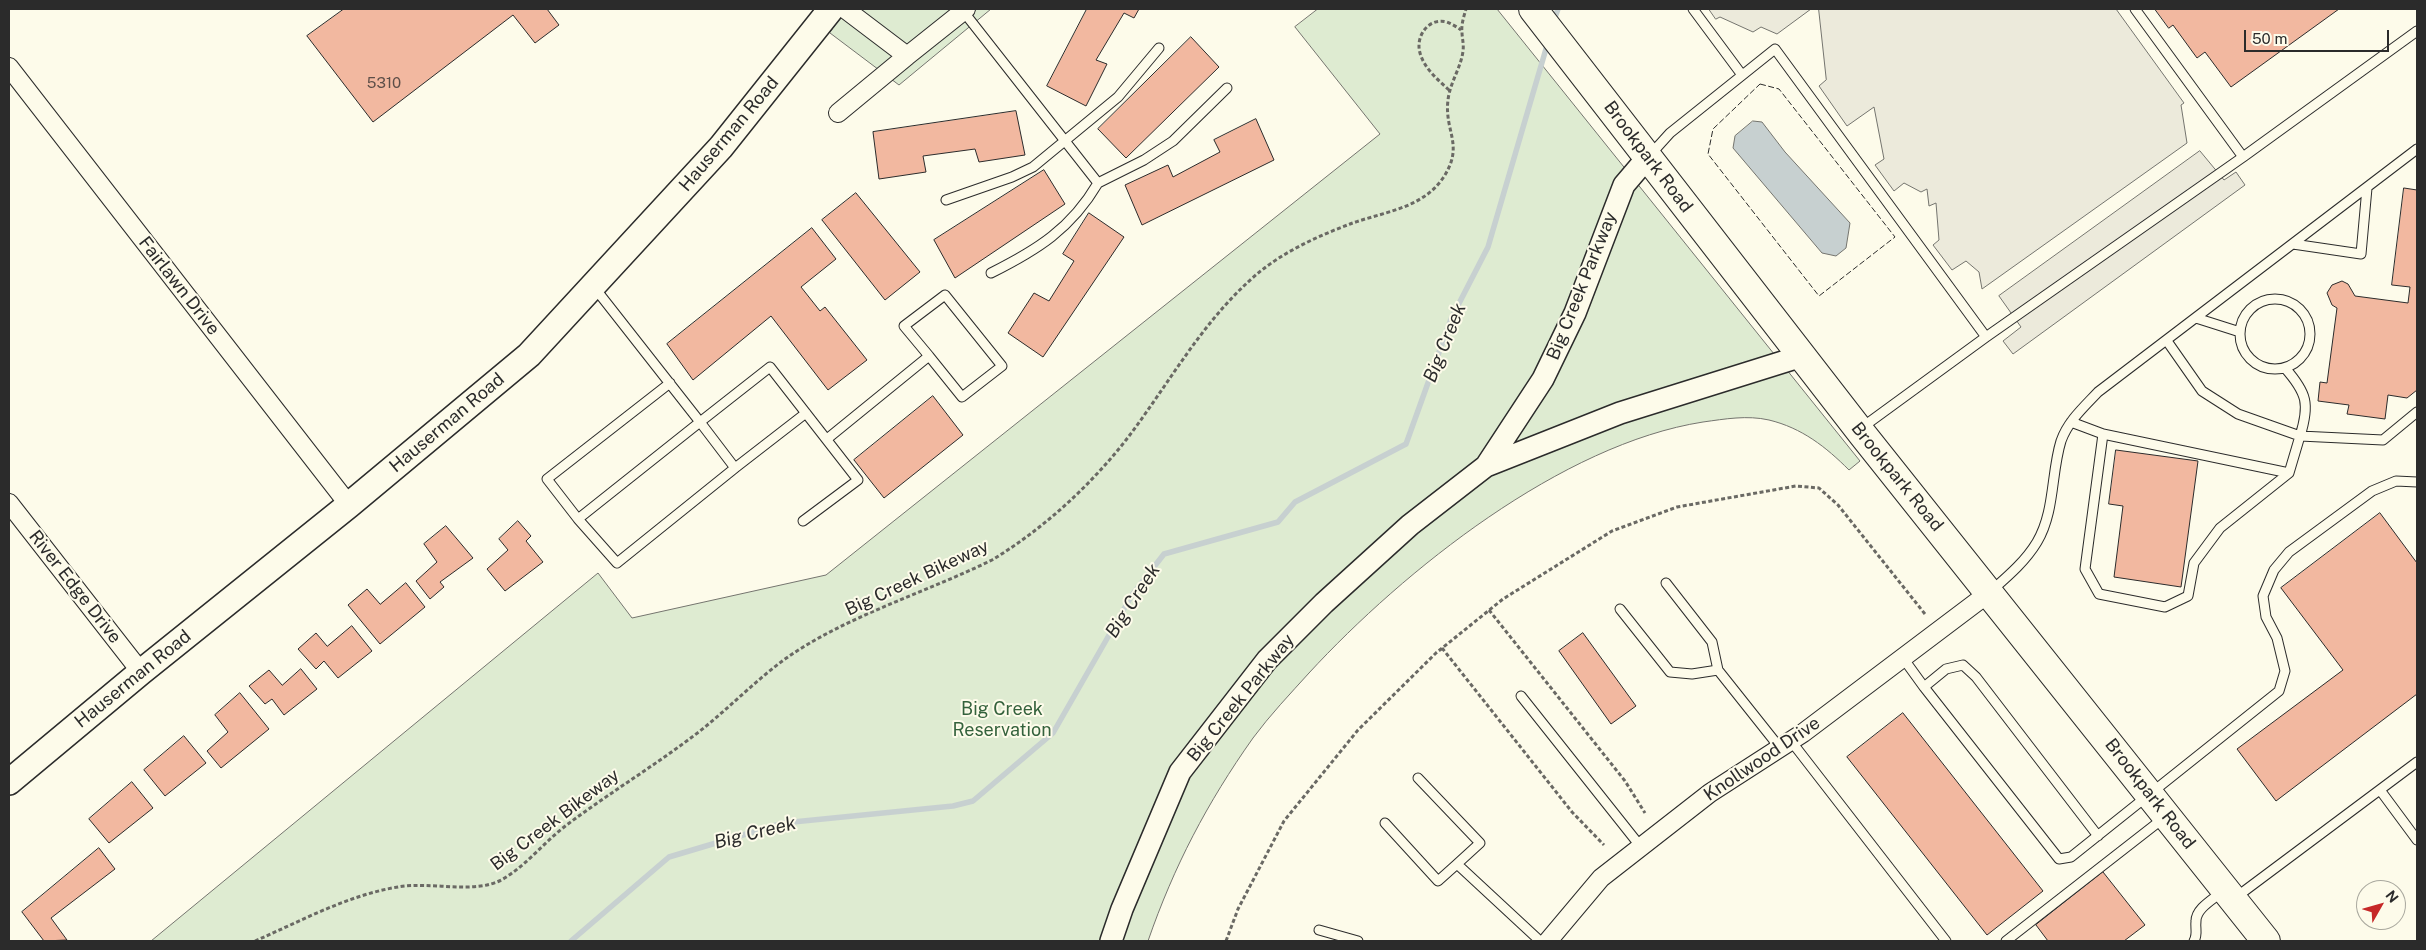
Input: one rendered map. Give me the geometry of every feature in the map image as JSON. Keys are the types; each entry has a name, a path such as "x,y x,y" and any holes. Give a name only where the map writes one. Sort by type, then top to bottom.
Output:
{"main road":[{"name":"Hauserman Road","path":"9,782 140,672 350,505 529,355 594,287 721,147 831,9"},
{"name":"Brookpark Road","path":"1533,9 1598,90 1648,158 1859,430 1990,592 2266,941"}],"street":[{"path":"845,9 906,56"},
{"path":"838,113 964,10"},
{"name":"Fairlawn Drive","path":"9,67 350,505"},
{"name":"Big Creek Parkway","path":"1486,466 1543,379 1575,313 1624,185 1648,158"},
{"name":"Big Creek Parkway","path":"1111,941 1122,909 1180,772 1267,660 1331,596 1410,526 1486,466 1620,413 1802,356"},
{"name":"River Edge Drive","path":"9,503 140,672"},
{"name":"Knollwood Drive","path":"1548,941 1602,878 1641,847 1710,793 1785,745 1990,592"}],"lane":[{"path":"1693,9 1742,75"},
{"path":"2135,9 2243,157"},
{"path":"964,10 1098,183"},
{"path":"1859,430 1986,337 2243,157 2417,30"},
{"path":"946,200 1012,177 1033,166 1118,97 1159,48"},
{"path":"1648,158 1670,133 1775,49 1986,337"},
{"path":"991,273 1048,241 1077,212 1098,183 1144,160 1173,141 1227,88"},
{"path":"1990,592 2022,563 2038,540 2048,509 2061,441 2071,422 2098,392 2417,149"},
{"path":"2293,244 2361,254 2366,188"},
{"path":"594,287 736,468"},
{"path":"945,295 1002,366 962,397 929,356 904,326 945,295"},
{"path":"2271,299 2294,304 2303,312 2308,323 2310,335 2303,356 2285,368 2263,367 2254,361 2246,353 2240,332 2243,320 2249,310 2259,303 2271,299"},
{"path":"2196,318 2240,332"},
{"path":"2167,341 2202,391 2238,414 2300,436 2383,440 2417,412"},
{"path":"827,439 929,356"},
{"path":"578,519 770,367 858,480 803,521"},
{"path":"2104,434 2085,569 2099,594 2165,607 2188,596 2194,563 2220,528 2289,473 2307,414 2306,401 2300,385 2285,368"},
{"path":"670,383 547,479 578,519 617,563 806,413"},
{"path":"2071,422 2104,434 2289,473"},
{"path":"1903,658 2059,859 2071,858 2279,691 2285,671 2278,638 2266,617 2263,596 2274,570 2289,552 2372,491 2396,481 2417,482"},
{"path":"1666,583 1712,642 1718,670 1785,745 1946,941"},
{"path":"1620,609 1670,672 1692,674 1718,670"},
{"path":"1924,687 1946,669 1963,665 1976,676 2098,836"},
{"path":"1520,696 1641,847"},
{"path":"2194,941 2198,912 2229,894 2380,790 2417,762"},
{"path":"1385,823 1438,881 1480,843 1418,778"},
{"path":"2380,790 2417,840"},
{"path":"2006,941 2167,815"},
{"path":"1457,864 1540,941"},
{"path":"1319,930 1358,941"}],"path":[{"name":"Big Creek Bikeway","path":"255,941 341,903 398,886 434,884 487,887 502,880 567,825 702,729 786,659 825,635 948,581 1015,546 1043,525 1095,475 1126,440 1188,351 1214,318 1234,294 1259,272 1311,241 1350,224 1412,204 1427,195 1442,180 1452,163 1454,146 1453,133 1448,119 1449,90 1463,51 1461,30 1466,9"},
{"path":"1449,90 1428,68 1420,53 1418,39 1425,28 1438,21 1448,22 1461,30"},
{"path":"1226,941 1238,909 1284,821 1358,730 1442,648 1503,599 1612,531 1678,507 1796,486 1819,488 1838,505 1924,614"},
{"path":"1489,610 1625,780 1645,813"},
{"path":"1442,648 1572,812 1604,845"}],"green space":[{"path":"846,9 991,9 899,85 830,33"},
{"name":"Big Creek Reservation","path":"1318,9 1497,9 1860,461 1849,470 1813,439 1792,428 1769,420 1744,418 1703,422 1649,435 1595,456 1541,484 1489,517 1438,554 1391,593 1309,673 1260,729 1236,762 1206,811 1169,887 1148,941 151,941 598,573 632,618 826,575 1380,134 1295,27"}],"shaded area":[{"path":"1709,9 1811,9 1777,34 1761,27 1753,32 1720,17 1716,19"},
{"path":"1819,9 2116,9 2184,103 2181,105 2187,143 1982,289 1979,272 1966,261 1952,270 1933,245 1939,240 1936,203 1929,206 1927,189 1921,192 1904,183 1894,191 1875,165 1884,159 1874,107 1847,126 1819,86 1826,80"},
{"path":"1753,121 1762,122 1785,152 1850,223 1846,248 1836,256 1822,253 1733,148 1735,136"},
{"path":"2200,151 2224,180 2236,172 2245,185 2013,354 2003,341 2021,327 1999,296"}],"building":[{"path":"344,9 547,9 559,25 535,43 513,15 373,122 307,36"},
{"path":"1087,9 1139,9 1134,18 1124,13 1096,60 1107,64 1086,106 1047,86"},
{"path":"2155,9 2339,9 2231,87 2205,52 2197,58 2173,25 2169,28"},
{"path":"1191,37 1219,67 1126,158 1098,129"},
{"path":"1016,111 1025,155 979,162 975,149 923,156 926,172 879,179 873,132"},
{"path":"1256,119 1274,160 1142,225 1125,185 1168,165 1173,177 1220,152 1214,140"},
{"path":"1044,170 1065,204 955,278 934,240"},
{"path":"2404,188 2417,190 2417,390 2407,398 2388,395 2385,419 2347,414 2349,405 2318,401 2320,382 2327,383 2337,308 2332,305 2327,293 2332,285 2342,281 2348,284 2355,296 2408,303 2410,287 2392,285"},
{"path":"856,193 920,272 885,300 822,220"},
{"path":"1089,213 1124,237 1043,357 1008,333 1034,293 1049,301 1074,261 1063,254"},
{"path":"812,228 836,259 801,287 820,311 825,307 867,360 828,390 771,316 693,380 667,344"},
{"path":"933,396 963,435 884,498 854,460"},
{"path":"2116,450 2198,461 2181,587 2114,577 2123,506 2109,504"},
{"path":"2380,513 2417,563 2417,694 2276,801 2237,749 2343,670 2281,588"},
{"path":"518,521 531,536 526,541 543,562 505,591 487,569 508,550 499,539"},
{"path":"446,526 473,558 440,582 444,587 430,599 416,581 437,562 424,544"},
{"path":"406,583 425,607 380,644 348,605 367,589 380,604"},
{"path":"352,626 372,651 338,678 324,661 316,669 298,649 316,633 327,646"},
{"path":"1583,633 1636,706 1611,724 1559,651"},
{"path":"301,669 317,689 284,715 272,699 265,704 249,686 269,670 282,685"},
{"path":"240,693 269,729 221,768 207,751 228,732 215,715"},
{"path":"1903,713 2043,891 1987,935 1847,757"},
{"path":"184,736 206,763 165,796 144,770"},
{"path":"132,782 153,808 109,843 89,819"},
{"path":"99,848 115,869 51,918 67,940 44,941 22,912"},
{"path":"2103,872 2145,925 2124,941 2048,941 2036,925"}],"waterway":[{"name":"Big Creek","path":"1553,23 1558,9"},
{"name":"Big Creek","path":"571,941 669,857 783,823 953,806 973,801 1053,733 1132,595 1164,554 1278,522 1295,502 1406,444 1451,319 1488,247 1548,42"}],"fence":[{"path":"1760,84 1779,89 1895,237 1819,296 1708,154 1713,129 1760,84"}]}
